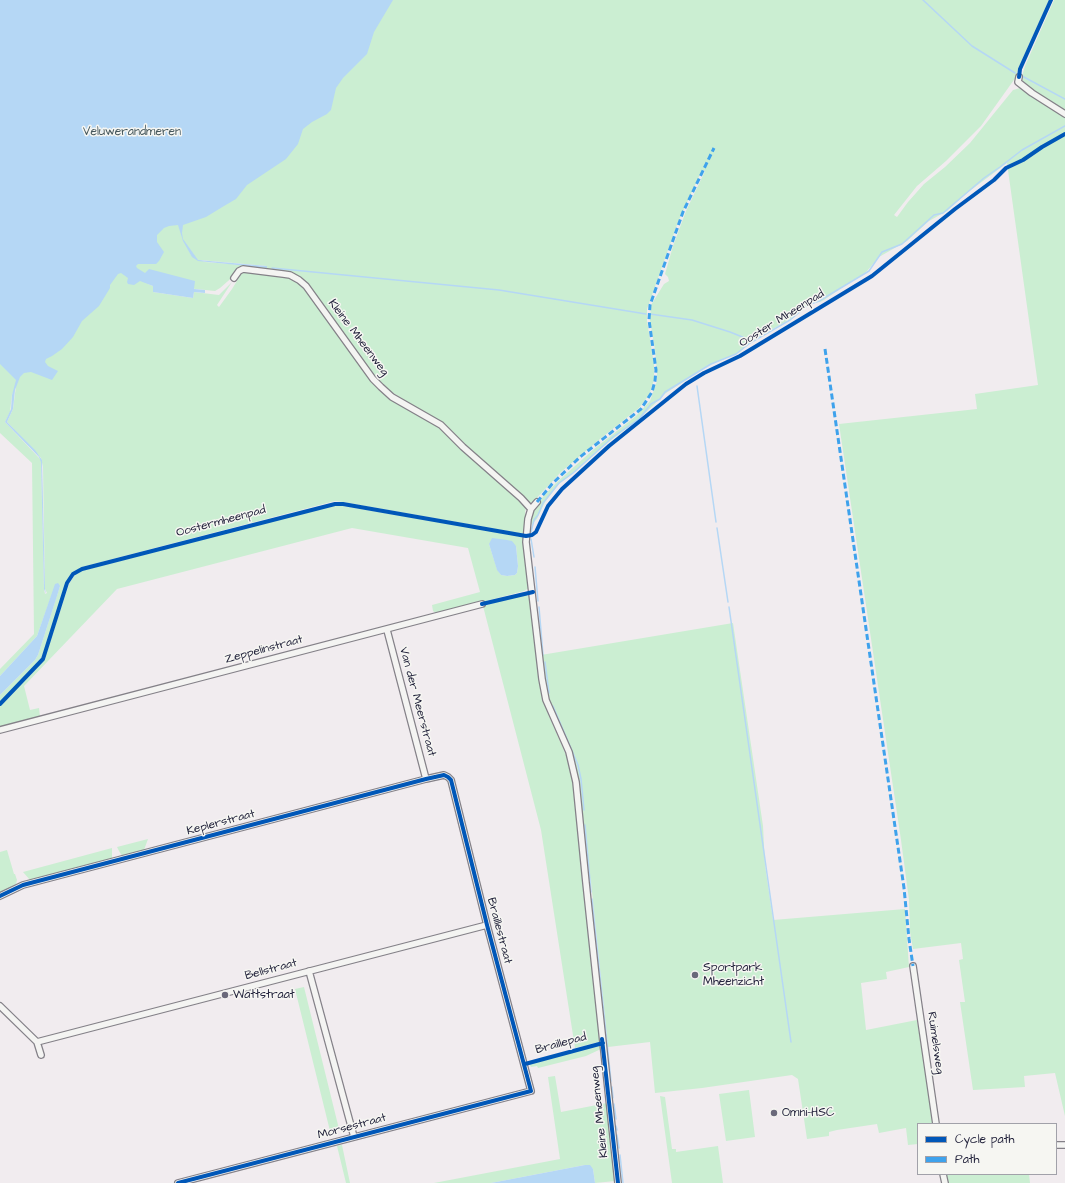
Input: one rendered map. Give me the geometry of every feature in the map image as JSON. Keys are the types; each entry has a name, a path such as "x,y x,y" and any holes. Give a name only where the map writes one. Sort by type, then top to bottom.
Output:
{"street":[{"path":"1019,77 1018,82 1032,93 1065,114"},
{"name":"Kleine Mheenweg","path":"234,278 239,271 243,270 290,275 299,280 306,286 381,387 392,397 441,425 463,447 532,509"},
{"name":"Kleine Mheenweg","path":"536,502 528,519 526,542 542,679 546,700 569,752 576,782 618,1183"},
{"name":"Zeppelinstraat","path":"0,730 482,604"},
{"name":"Van der Meerstraat","path":"387,630 426,779"},
{"name":"Keplerstraat","path":"0,896 23,885 426,779 444,775 448,777"},
{"name":"Braillestraat","path":"448,777 451,780 486,925 531,1091"},
{"name":"Bellstraat","path":"37,1042 486,925"},
{"name":"Ruimelsweg","path":"913,966 936,1123"},
{"path":"309,971 354,1137"},
{"path":"0,1006 37,1042 41,1055"},
{"name":"Morsestraat","path":"178,1183 531,1091"}],"green space":[{"path":"0,0 1049,0 1018,69 1016,77 981,126 946,161 917,186 894,215 897,217 924,184 945,167 970,143 1013,90 1020,88 1065,116 1065,1116 1055,1073 1024,1076 1025,1087 973,1090 960,1002 965,1002 959,960 963,959 961,943 913,949 910,932 909,900 901,840 839,424 977,409 975,394 1038,385 1007,163 967,193 947,211 929,221 907,241 879,257 861,276 824,300 810,303 792,318 752,341 740,352 708,366 666,393 639,419 606,444 559,484 545,502 537,519 529,527 534,510 542,498 556,483 594,449 636,416 650,401 657,381 655,350 650,320 651,305 664,284 669,281 665,274 673,246 686,211 705,171 702,170 678,222 647,309 647,321 654,364 654,380 649,395 639,408 561,472 533,502 529,503 430,416 378,382 299,277 243,268 215,291 148,284 153,286 153,292 193,298 194,292 219,295 232,282 217,305 219,307 243,271 289,277 301,284 375,384 434,422 515,495 526,507 524,534 335,501 82,567 72,573 67,582 42,657 0,702 0,695 35,660 38,655 60,586 51,597 37,636 0,676 0,669 34,634 32,463 0,433","holes":["200,260 267,266 267,267 205,262","16,386 13,409 7,422 41,458 43,467 45,589 47,593 45,594 41,460 5,422 10,412 12,395"]},
{"path":"1054,0 1065,0 1065,111 1027,86 1023,82 1022,76"},
{"path":"335,505 521,536 524,540 529,588 524,591 437,614 433,611 432,605 480,592 468,548 352,528 117,589 24,686 30,710 39,708 40,717 0,727 0,706 40,665 45,657 69,584 76,573","holes":["489,544 516,546 518,566 517,573 515,575 501,575 497,569"]},
{"path":"520,595 530,597 541,692 548,714 569,762 573,781 600,1040 599,1042 575,1048 541,830 483,606"},
{"path":"733,623 763,826 765,865 773,920 905,909 909,967 886,972 887,979 861,983 866,1030 917,1020 934,1123 917,1123 917,1144 908,1145 906,1128 879,1133 877,1124 837,1130 829,1132 829,1136 807,1139 798,1079 792,1075 655,1093 650,1042 608,1047 591,882 584,851 579,781 571,753 548,699 541,655"},
{"path":"148,839 144,850 122,856 117,847"},
{"path":"112,848 112,858 30,880 23,872"},
{"path":"7,850 17,880 16,884 0,893 0,852"},
{"path":"304,987 339,1129 330,1131 295,989"},
{"path":"601,1045 601,1049 586,1056 538,1068 537,1066 531,1067 529,1064"},
{"path":"555,1076 561,1112 607,1103 615,1181 595,1183 593,1169 585,1165 491,1183 434,1183 560,1159 548,1077"},
{"path":"749,1090 755,1137 726,1141 719,1094"},
{"path":"660,1096 665,1097 672,1149 676,1149 676,1152 718,1146 723,1183 672,1183"},
{"path":"342,1145 350,1183 346,1183 337,1146"},
{"path":"946,1175 1029,1175 1030,1183 947,1183"}],"water":[{"name":"Veluwerandmeren","path":"0,0 393,0 374,32 367,54 343,78 336,88 331,110 303,129 298,144 286,159 247,185 236,199 206,217 183,225 183,239 198,260 267,266 267,268 198,261 192,257 183,241 178,225 164,228 157,235 157,242 164,252 159,261 156,264 138,264 136,266 137,268 145,273 149,269 195,281 194,289 205,290 205,293 194,292 193,298 153,292 153,286 140,281 134,285 128,284 128,278 121,273 118,274 110,285 110,288 99,306 82,321 73,337 62,349 46,359 45,362 48,366 58,371 52,380 31,372 24,373 20,377 15,390 13,409 7,422 35,450 42,460 46,594 44,589 41,462 39,457 5,422 11,409 12,395 16,380 0,364"},
{"path":"492,538 512,541 516,546 518,566 517,573 515,575 501,575 497,570 489,544"},
{"path":"58,583 60,586 38,655 35,660 0,695 0,676 37,636 55,584"},
{"path":"590,1165 593,1169 595,1183 491,1183"}],"waterway":[{"path":"923,0 972,46 1015,73"},
{"path":"1022,76 1065,99"},
{"path":"531,532 534,520 543,503 559,483 573,473 613,437 639,419 651,404 660,399 665,392 711,364 736,354 750,343 790,320 808,305 819,301 869,271 882,252 902,244 934,215 943,213 984,178 1022,150 1065,126"},
{"path":"272,268 499,290 646,314"},
{"path":"650,314 692,320 730,332 745,338 750,343"},
{"path":"697,386 716,522"},
{"path":"717,528 728,602"},
{"path":"531,539 534,557"},
{"path":"535,567 538,601"},
{"path":"539,607 543,655"},
{"path":"729,607 791,1042"},
{"path":"545,662 549,693"},
{"path":"553,706 578,765 584,810"},
{"path":"585,825 591,892"},
{"path":"592,899 611,1081"},
{"path":"612,1087 613,1098"},
{"path":"614,1104 616,1119"},
{"path":"616,1126 617,1130"},
{"path":"617,1135 619,1148"},
{"path":"620,1155 623,1183"}],"marked path":[{"path":"537,502 552,484 580,457 641,409 652,392 656,370 649,320 650,305 683,212 714,148"},
{"path":"825,349 904,888 913,966"}],"cycle path":[{"path":"1019,77 1020,69 1051,0"},
{"name":"Ooster Mheenpad","path":"0,704 43,659 67,583 73,574 82,569 335,504 343,504 526,536 532,535 536,532 548,506 562,489 609,446 686,384 704,373 740,356 872,276 955,209 994,180 1006,168 1023,160 1065,134"},
{"path":"482,604 533,592"},
{"path":"0,896 23,885 426,779 444,775 451,780 487,925 531,1091 178,1183"},
{"path":"602,1039 618,1183"},
{"name":"Braillepad","path":"525,1064 603,1043"}],"place":[{"name":"Sportpark Mheenzicht","path":"695,975"},
{"name":"Wattstraat","path":"225,995"},
{"name":"Omni-HSC","path":"774,1113"}]}
